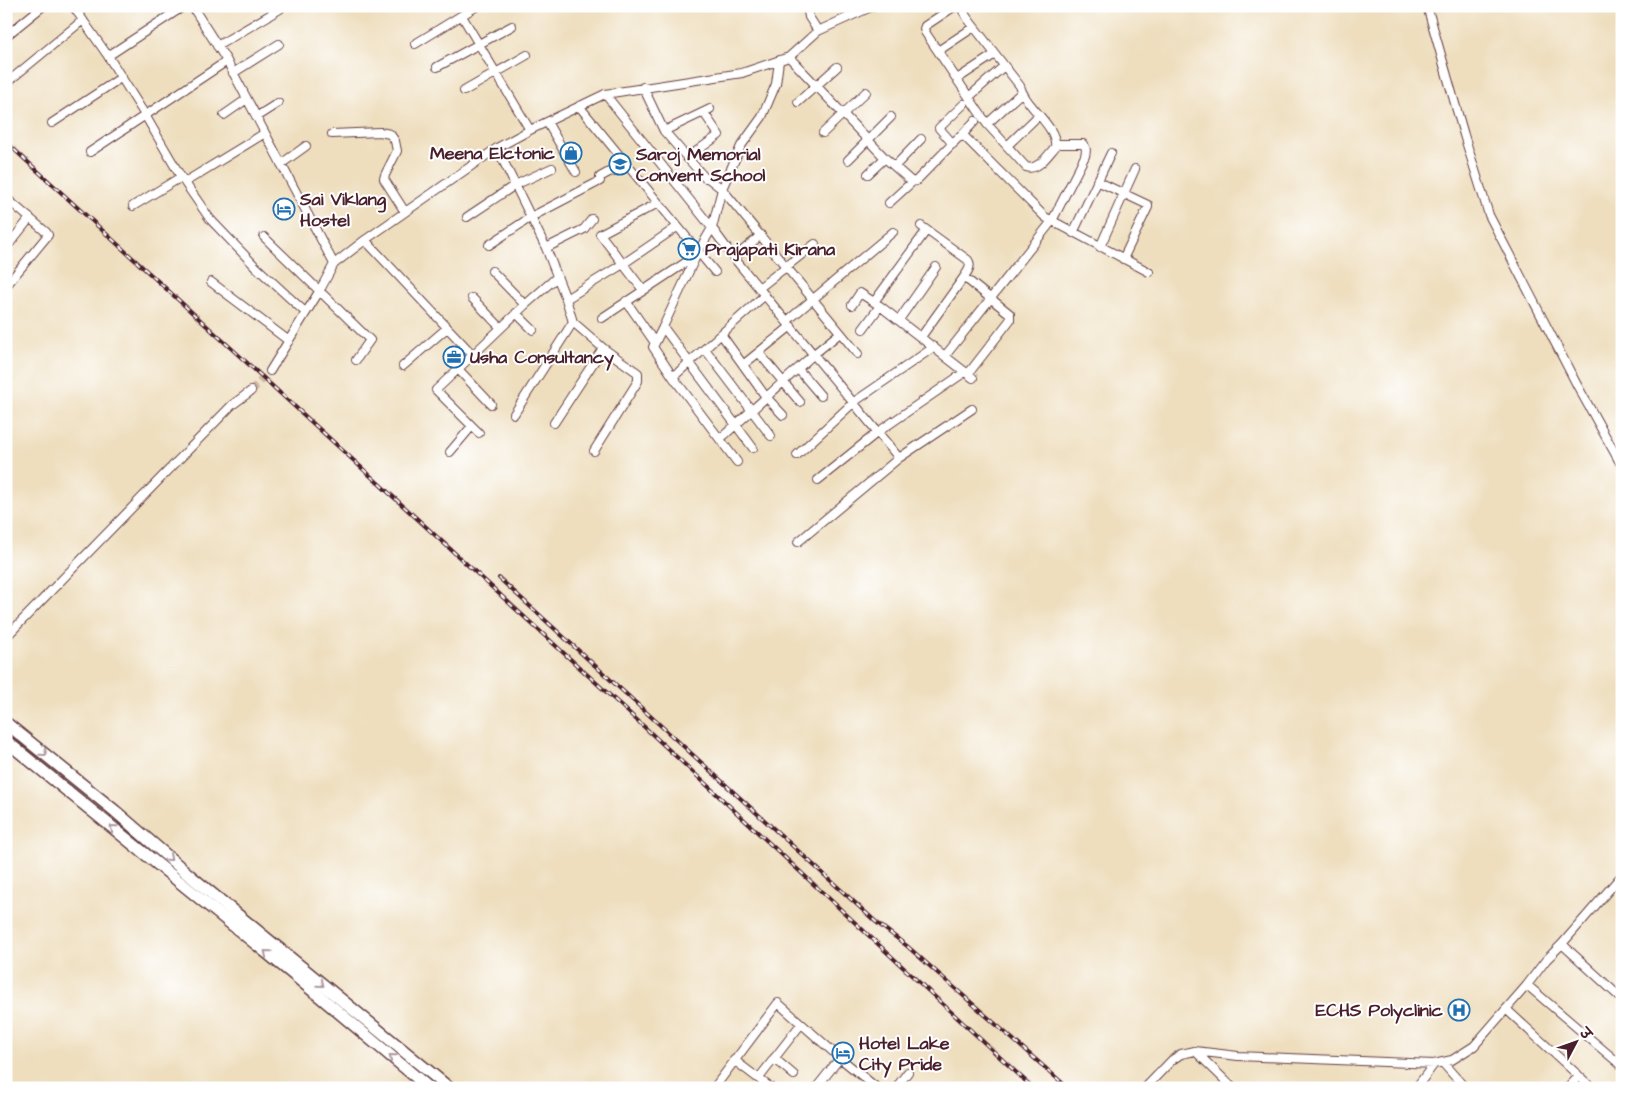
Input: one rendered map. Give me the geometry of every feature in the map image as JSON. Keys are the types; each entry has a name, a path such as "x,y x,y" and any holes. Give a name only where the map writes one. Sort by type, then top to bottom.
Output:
{"main road":[{"path":"6,723 115,811 429,1088"},
{"path":"6,741 291,966 450,1088"}],"street":[{"path":"6,36 42,6"},
{"path":"73,6 122,77 183,179 210,219 256,267 305,312"},
{"path":"108,56 184,6"},
{"path":"192,6 227,61 334,264"},
{"path":"415,44 477,6"},
{"path":"807,6 809,17 818,31"},
{"path":"270,371 334,264 365,240 497,148 605,94 742,73 779,61 789,57 818,31 873,6"},
{"path":"955,6 925,26 924,29 957,79 967,101 1026,167 1032,168 1037,166 1056,144"},
{"path":"960,6 1025,98 1050,129 1056,144"},
{"path":"1427,6 1489,215 1577,385 1622,466"},
{"path":"1620,6 1622,12"},
{"path":"217,46 280,9"},
{"path":"462,16 530,130"},
{"path":"10,80 83,20"},
{"path":"437,67 512,26"},
{"path":"938,51 974,27"},
{"path":"233,73 279,44"},
{"path":"957,79 995,54"},
{"path":"464,91 527,55"},
{"path":"789,57 868,141 912,182"},
{"path":"90,152 227,61"},
{"path":"737,462 673,377 653,347 712,228 722,189 741,146 762,116 776,84 779,61"},
{"path":"953,144 939,128 1004,66"},
{"path":"798,102 837,67"},
{"path":"52,123 122,77"},
{"path":"643,88 664,131 705,178 708,178 722,189 858,354"},
{"path":"823,132 866,92"},
{"path":"987,124 1022,92"},
{"path":"605,94 734,258 899,458"},
{"path":"224,115 247,99"},
{"path":"256,117 278,103"},
{"path":"579,106 698,254 715,272"},
{"path":"664,131 707,111 719,135 687,158"},
{"path":"1007,146 1039,115"},
{"path":"848,160 891,117"},
{"path":"889,203 912,182 916,181 975,121"},
{"path":"547,122 576,172"},
{"path":"332,134 382,132 393,137 397,145 397,151 384,179 405,212"},
{"path":"133,206 265,133"},
{"path":"961,136 969,140 1045,217 1149,272"},
{"path":"895,166 921,139"},
{"path":"944,356 1052,221 1085,156 1086,150 1083,144 1056,144"},
{"path":"281,164 306,146"},
{"path":"497,148 546,248 573,322 603,348 638,373 638,381 594,451"},
{"path":"1073,233 1111,152"},
{"path":"868,174 885,158"},
{"path":"489,245 531,217 600,181 600,178 611,171 615,172 626,164"},
{"path":"467,217 515,185 552,168"},
{"path":"1100,246 1135,169"},
{"path":"1097,181 1146,203 1148,207 1124,259"},
{"path":"6,198 46,232 47,237 6,286"},
{"path":"643,290 600,234 658,203"},
{"path":"6,248 30,218"},
{"path":"546,248 584,229 592,219"},
{"path":"566,299 624,264 677,226"},
{"path":"863,329 924,229 968,260 970,267 921,337"},
{"path":"744,365 759,353 813,300 893,232"},
{"path":"734,258 761,235"},
{"path":"264,237 370,340 356,360"},
{"path":"365,240 473,355"},
{"path":"759,288 815,244"},
{"path":"602,318 698,254"},
{"path":"899,320 936,267"},
{"path":"492,271 525,305"},
{"path":"479,433 436,390 516,313 557,277"},
{"path":"818,480 878,432 968,375 1010,320 1010,314 964,277"},
{"path":"211,282 289,341"},
{"path":"852,305 860,293 899,320 968,375"},
{"path":"673,377 765,295"},
{"path":"472,298 501,328"},
{"path":"626,302 655,343"},
{"path":"516,313 533,330"},
{"path":"514,414 573,322"},
{"path":"664,327 753,448"},
{"path":"403,366 447,328"},
{"path":"720,439 840,333"},
{"path":"721,334 766,397 783,415"},
{"path":"797,454 854,402 934,347"},
{"path":"554,422 603,348"},
{"path":"705,349 771,436"},
{"path":"759,353 800,402"},
{"path":"458,369 491,404"},
{"path":"798,369 821,396"},
{"path":"6,638 232,405 250,391"},
{"path":"798,542 899,458 972,409"},
{"path":"450,452 472,426"},
{"path":"1145,1088 1172,1060 1181,1054 1195,1051 1238,1056 1434,1064 1452,1060 1474,1046 1546,960 1622,875"},
{"path":"1562,944 1622,998"},
{"path":"1527,985 1622,1066"},
{"path":"714,1088 778,1003 877,1088"},
{"path":"1506,1009 1592,1088"},
{"path":"759,1078 801,1024"},
{"path":"1195,1051 1233,1088"},
{"path":"774,1058 794,1075"},
{"path":"816,1088 840,1058"},
{"path":"734,1060 771,1088"},
{"path":"1443,1063 1465,1088"},
{"path":"1416,1088 1434,1064"},
{"path":"896,1088 908,1072"},
{"path":"1568,1088 1579,1076"}],"tunnel":[{"path":"251,391 270,371"}],"railway":[{"path":"6,142 639,722 1033,1088"},
{"path":"499,578 876,922 907,946 1068,1088"}],"place":[{"name":"Meena Elctonic","path":"571,153"},
{"name":"Saroj Memorial Convent School","path":"620,164"},
{"name":"Sai Viklang Hostel","path":"284,209"},
{"name":"Prajapati Kirana","path":"689,249"},
{"name":"Usha Consultancy","path":"454,357"},
{"name":"ECHS Polyclinic","path":"1459,1010"},
{"name":"Hotel Lake City Pride","path":"843,1053"}]}
